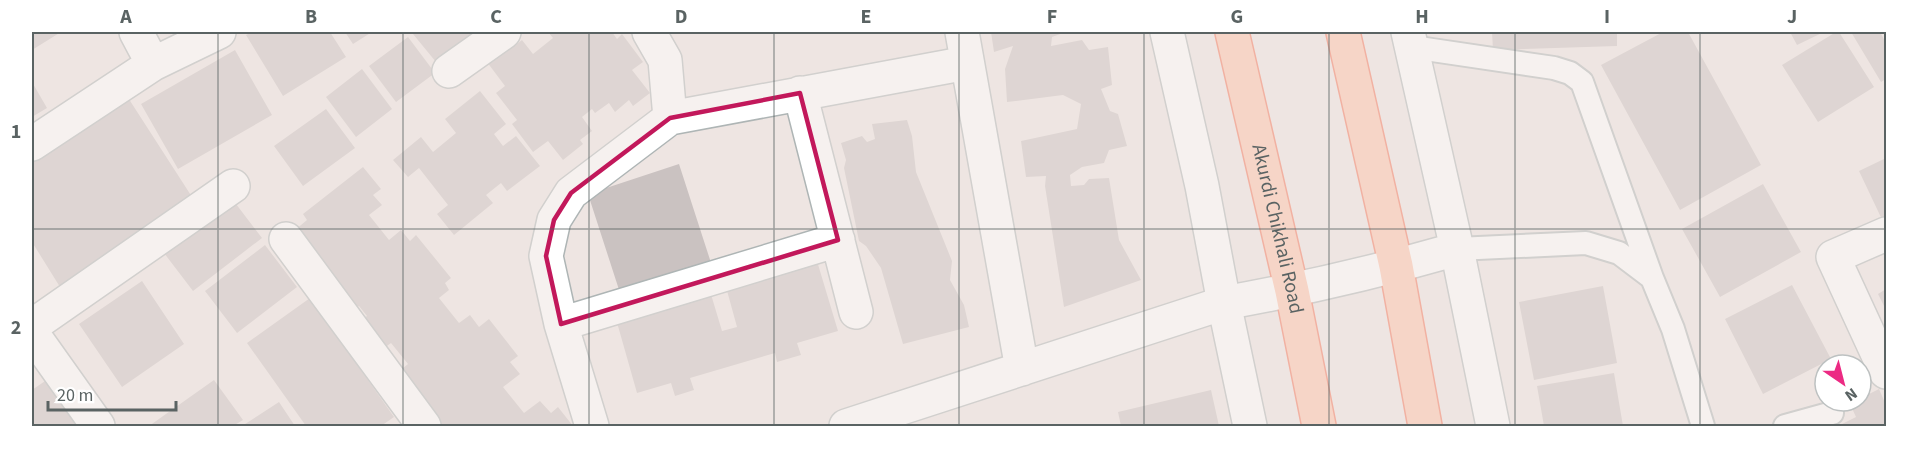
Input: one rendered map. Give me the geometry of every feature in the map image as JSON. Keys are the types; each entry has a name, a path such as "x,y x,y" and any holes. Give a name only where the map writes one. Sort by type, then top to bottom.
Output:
{"main road":[{"name":"Akurdi Chikhali Road","path":"1232,32 1292,291 1319,426"},
{"path":"1343,32 1396,267 1425,426"}],"street":[{"path":"136,32 153,64"},
{"path":"32,144 153,64 219,32"},
{"path":"449,71 504,32"},
{"path":"650,32 665,60 670,118"},
{"path":"962,32 1022,369"},
{"path":"1167,32 1202,186 1250,426"},
{"path":"1410,39 1457,249 1493,426"},
{"path":"592,426 561,324 546,256 554,220 571,193 670,118 967,63"},
{"path":"800,93 856,312"},
{"path":"32,326 233,186"},
{"path":"1887,234 1833,257 1887,372"},
{"path":"286,239 424,426"},
{"path":"561,324 838,240"},
{"path":"846,426 1224,303 1292,291 1396,267 1457,249"},
{"path":"32,333 98,426"}],"lane":[{"path":"1410,39 1554,68 1570,73 1582,82 1652,278 1673,328 1703,426"},
{"path":"1457,249 1586,243 1618,253 1652,278"},
{"path":"1785,426 1832,413"}],"highlighted area":[{"path":"800,93 838,240 561,324 546,256 554,220 571,193 670,118"}],"building":[{"path":"32,32 61,32 32,50"},
{"path":"252,32 330,32 346,57 283,96 246,35"},
{"path":"345,32 372,32 353,44"},
{"path":"417,32 475,32 436,62 413,34"},
{"path":"548,32 612,32 617,39 622,34 643,62 632,70 650,93 633,106 629,100 615,112 609,103 595,113 592,109 582,117 592,131 580,140 583,144 563,160 548,141 533,152 512,124 517,120 496,93 505,86 481,54 505,36 513,47 522,40 533,54 553,38"},
{"path":"991,32 1066,32 1052,37 1051,46 1082,40 1089,50 1108,47 1112,85 1101,89 1110,111 1118,114 1127,146 1109,150 1104,163 1082,167 1070,175 1071,186 1084,185 1089,179 1109,178 1119,240 1141,280 1064,307 1045,186 1046,176 1026,177 1021,141 1077,129 1081,104 1063,95 1007,102 1005,69 1013,46 994,52"},
{"path":"1492,32 1617,32 1617,46 1493,50"},
{"path":"1663,32 1688,32 1761,165 1680,210 1601,65"},
{"path":"1790,32 1824,32 1797,45"},
{"path":"1839,32 1874,87 1818,122 1782,65"},
{"path":"1851,32 1880,32 1886,43 1886,79 1881,82"},
{"path":"408,37 435,73 396,102 369,66"},
{"path":"235,50 272,115 178,169 141,104"},
{"path":"362,69 392,109 356,137 326,97"},
{"path":"32,82 47,108 32,117"},
{"path":"480,91 506,124 494,134 503,146 516,136 540,166 507,191 501,183 486,195 493,203 454,235 437,214 448,205 419,168 408,177 393,160 421,137 433,152 456,133 445,119"},
{"path":"125,93 194,200 60,287 32,242 32,153"},
{"path":"326,109 355,148 303,186 274,146"},
{"path":"907,120 912,136 916,172 952,261 950,280 964,305 969,327 903,344 881,268 866,246 859,241 844,168 846,160 841,143 862,136 867,142 875,139 872,124"},
{"path":"1886,158 1886,228 1859,171"},
{"path":"679,164 713,269 622,299 588,194"},
{"path":"363,167 381,189 373,195 382,205 369,215 389,240 401,230 410,241 416,235 451,278 445,283 449,290 439,298 459,323 470,315 479,327 489,319 518,356 510,362 520,374 503,387 524,413 540,401 551,413 558,407 573,426 439,426 397,373 408,364 391,343 380,351 358,323 367,316 359,306 350,313 289,235 307,220 303,214"},
{"path":"1763,184 1801,252 1720,297 1682,229"},
{"path":"233,200 262,238 193,291 164,253"},
{"path":"265,245 297,287 237,333 205,291"},
{"path":"817,261 838,331 797,343 801,355 777,362 775,353 690,378 694,390 675,396 671,383 637,393 616,319 710,291 722,331 737,327 726,287"},
{"path":"142,281 184,344 122,387 79,324"},
{"path":"1792,285 1828,353 1813,353 1813,368 1763,394 1725,319"},
{"path":"1603,286 1617,363 1534,380 1519,302"},
{"path":"1886,289 1886,310 1878,294"},
{"path":"310,298 394,417 381,426 306,426 247,343"},
{"path":"1614,373 1623,426 1544,426 1537,386"},
{"path":"48,379 79,424 32,426 32,390"},
{"path":"214,380 243,420 233,426 149,426"},
{"path":"1879,389 1886,405 1886,426 1838,426 1856,417 1854,413 1873,413 1873,392"},
{"path":"1211,390 1219,426 1121,426 1118,412"},
{"path":"279,402 295,426 242,426"}]}
